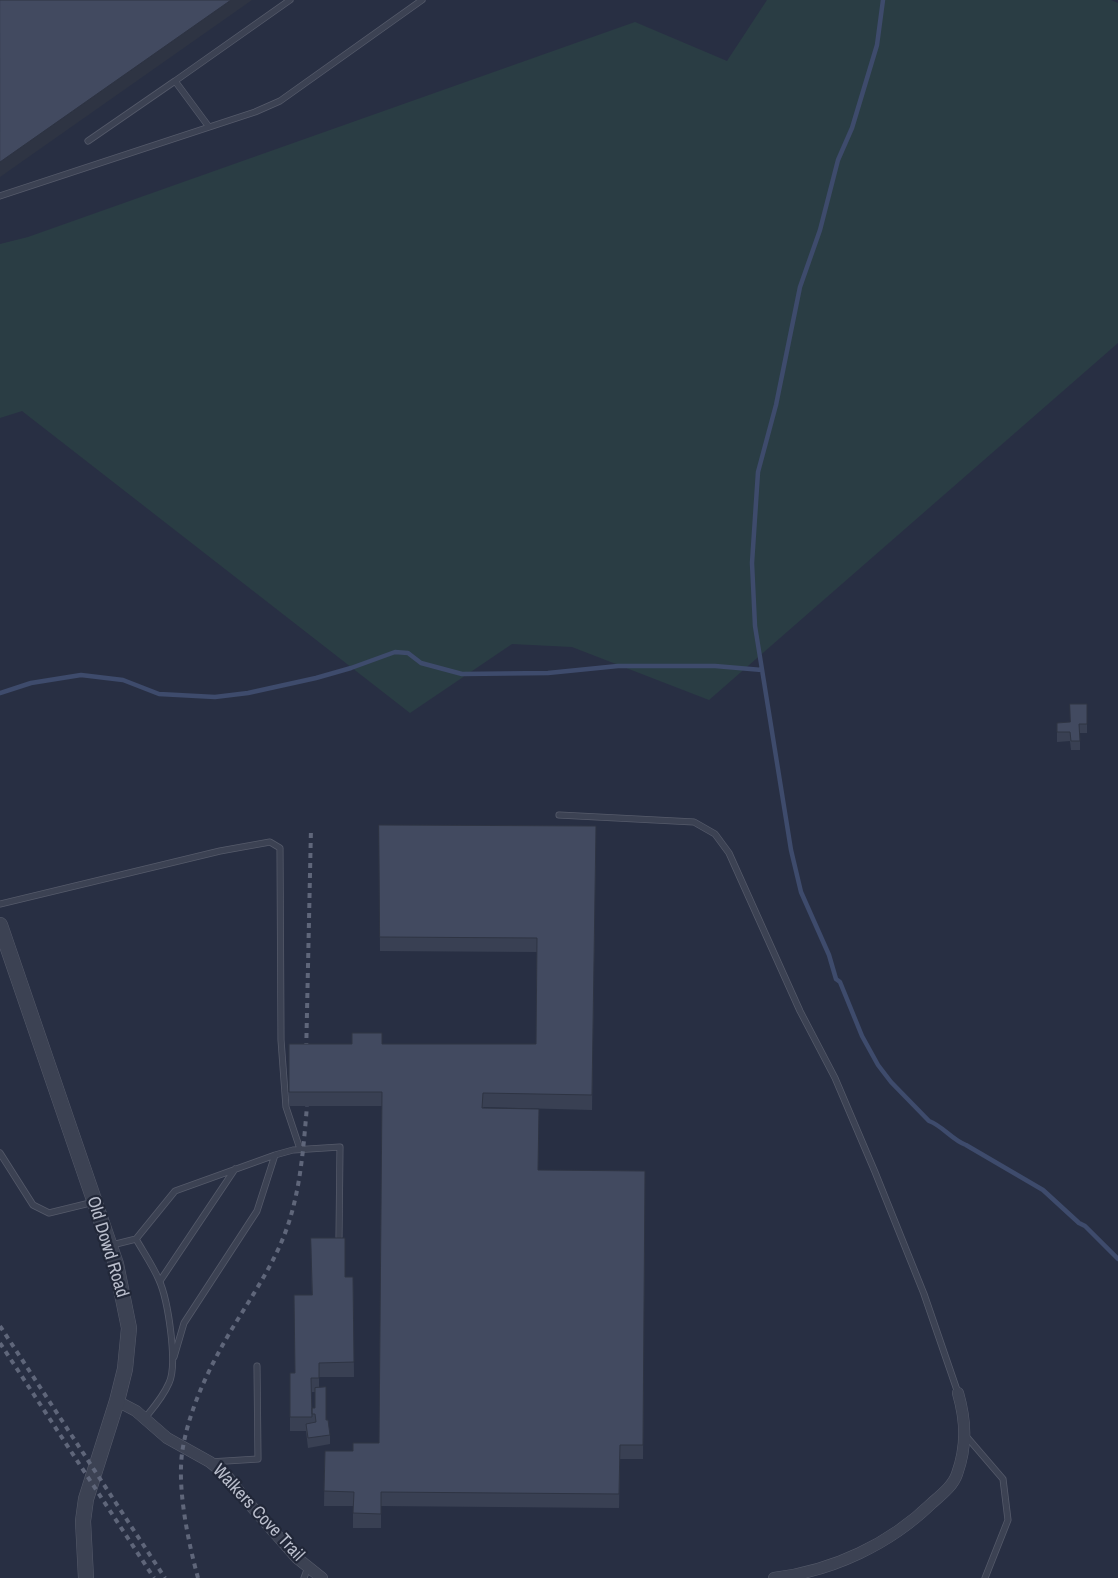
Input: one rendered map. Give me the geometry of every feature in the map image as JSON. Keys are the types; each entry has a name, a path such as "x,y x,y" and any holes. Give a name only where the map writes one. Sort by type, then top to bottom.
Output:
{"street":[{"name":"Old Dowd Road","path":"0,925 109,1246 122,1287 129,1328 125,1369 117,1401 86,1499 83,1521 86,1578"},
{"path":"774,1578 840,1561 885,1541 945,1492 956,1476 966,1436 964,1417 958,1393"},
{"name":"Walkers Cove Trail","path":"117,1401 145,1418 175,1443 210,1462 227,1476 297,1558 306,1573 322,1578"}],"lane":[{"path":"88,141 290,0"},
{"path":"0,196 209,127 280,101 422,0"},
{"path":"175,81 209,127"},
{"path":"559,815 694,822 715,834 729,854 800,1011 835,1078 875,1172 924,1294 958,1393"},
{"path":"0,904 220,851 270,842 280,848 281,1040 286,1107 300,1149"},
{"path":"109,1246 136,1239 175,1191 275,1155 300,1149 340,1146 339,1238"},
{"path":"0,1153 33,1206 49,1213 94,1202"},
{"path":"145,1418 159,1401 170,1382 174,1357 184,1323 257,1211 275,1155"},
{"path":"160,1281 236,1168"},
{"path":"136,1239 160,1281 174,1357"},
{"path":"210,1462 258,1459 258,1366"},
{"path":"966,1436 1004,1479 1008,1520 985,1578"}],"shaded area":[{"path":"767,0 1111,0 1118,3 1118,343 709,700 572,647 512,644 410,713 22,411 0,418 0,244 28,237 635,22 727,61"}],"building":[{"path":"0,0 231,0 0,162"},
{"path":"1070,704 1087,704 1087,724 1079,724 1080,741 1071,741 1070,732 1057,732 1057,723 1070,722"},
{"path":"379,825 596,826 592,1095 483,1093 482,1108 539,1109 538,1170 645,1171 643,1445 620,1445 619,1494 381,1492 381,1514 353,1513 354,1492 324,1491 325,1451 353,1451 353,1443 379,1443 382,1092 289,1092 289,1044 352,1044 352,1033 382,1033 382,1044 536,1044 537,938 380,937"},
{"path":"311,1238 345,1238 345,1277 353,1277 354,1362 319,1363 319,1378 311,1378 312,1417 290,1417 290,1373 295,1373 294,1295 312,1295"},
{"path":"326,1387 326,1420 328,1420 330,1435 308,1438 306,1424 316,1422 315,1414 312,1414 312,1408 315,1408 315,1388"}],"waterway":[{"path":"883,0 877,45 852,128 838,160 820,230 800,287 776,405 758,472 752,563 755,626 791,850 801,892 829,955 836,979 840,982 862,1036 878,1065 891,1082 929,1121 939,1126 956,1140 1043,1190 1079,1223 1085,1226 1118,1259"},
{"path":"0,693 31,683 81,675 123,680 159,694 215,697 248,693 316,678 395,652 408,653 421,663 462,674 548,673 618,666 715,666 762,670"}],"railway":[{"path":"306,1058 311,828"},
{"path":"198,1578 190,1547 182,1495 181,1462 186,1434 193,1409 209,1372 228,1335 268,1270 287,1227 293,1210 300,1176 307,1106"},
{"path":"0,1326 165,1578"},
{"path":"0,1343 154,1578"}]}
